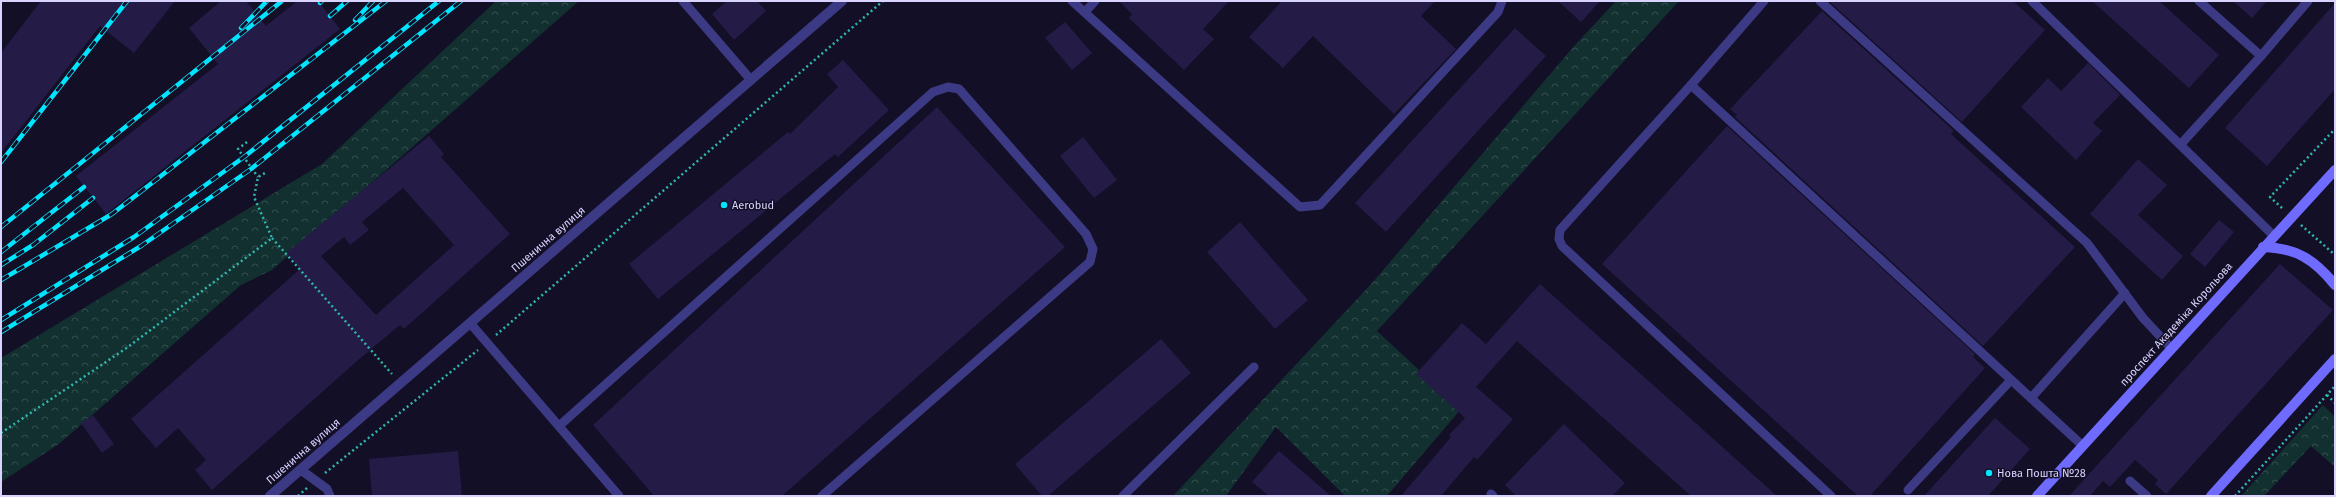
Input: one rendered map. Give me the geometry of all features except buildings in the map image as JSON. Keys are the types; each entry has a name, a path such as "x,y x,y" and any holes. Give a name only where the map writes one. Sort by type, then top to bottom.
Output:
{"main road":[{"name":"проспект Академіка Корольова","path":"2037,496 2335,170"},
{"path":"2263,247 2280,248 2296,252 2325,272 2335,285"},
{"path":"2211,496 2335,359"}],"street":[{"name":"Пшенична вулиця","path":"270,496 842,1"}],"lane":[{"path":"683,1 751,80"},
{"path":"1072,1 1300,207 1320,205 1498,12 1502,1"},
{"path":"1085,12 1095,1"},
{"path":"1764,1 1691,85 1560,230 1559,239 1562,246 1831,496"},
{"path":"1820,1 2087,242 2143,318 2171,348"},
{"path":"2032,1 2181,144 2274,236"},
{"path":"2199,1 2261,56"},
{"path":"2181,144 2261,56 2308,1"},
{"path":"1691,85 2083,446"},
{"path":"559,426 933,92 948,87 960,89 1086,234 1093,249 1090,262 822,496"},
{"path":"2031,398 2125,293"},
{"path":"470,323 619,496"},
{"path":"1122,496 1254,367"},
{"path":"1908,490 2010,380"},
{"path":"301,470 316,480 326,489 330,496"},
{"path":"2130,481 2147,496"}],"path":[{"path":"298,496 487,343 883,1"},
{"path":"246,142 238,149 258,177 254,197 272,238 401,383"},
{"path":"258,177 265,173"},
{"path":"1,432 128,347 272,238"},
{"path":"2235,496 2335,386"},
{"path":"2326,395 2335,403"}],"green space":[{"path":"496,1 579,1 272,270 241,285 59,444 1,482 1,358 322,164"},
{"path":"1616,1 1679,1 1377,331 1461,409 1387,496 1345,496 1276,427 1226,496 1173,496 1373,282 1575,45"},
{"path":"2323,405 2335,417 2335,467 2311,446 2264,496 2241,496"}],"railway":[{"path":"1,162 127,1"},
{"path":"241,28 267,1"},
{"path":"1,227 282,1"},
{"path":"330,16 347,1"},
{"path":"355,20 373,1"},
{"path":"1,280 112,214 386,1"},
{"path":"1,320 134,237 244,157 439,1"},
{"path":"1,332 141,246 251,169 461,1"},
{"path":"1,252 84,187"},
{"path":"1,265 33,245 93,198"}],"place":[{"name":"Aerobud","path":"724,205"},
{"name":"Нова Пошта №28","path":"1989,473"}]}
